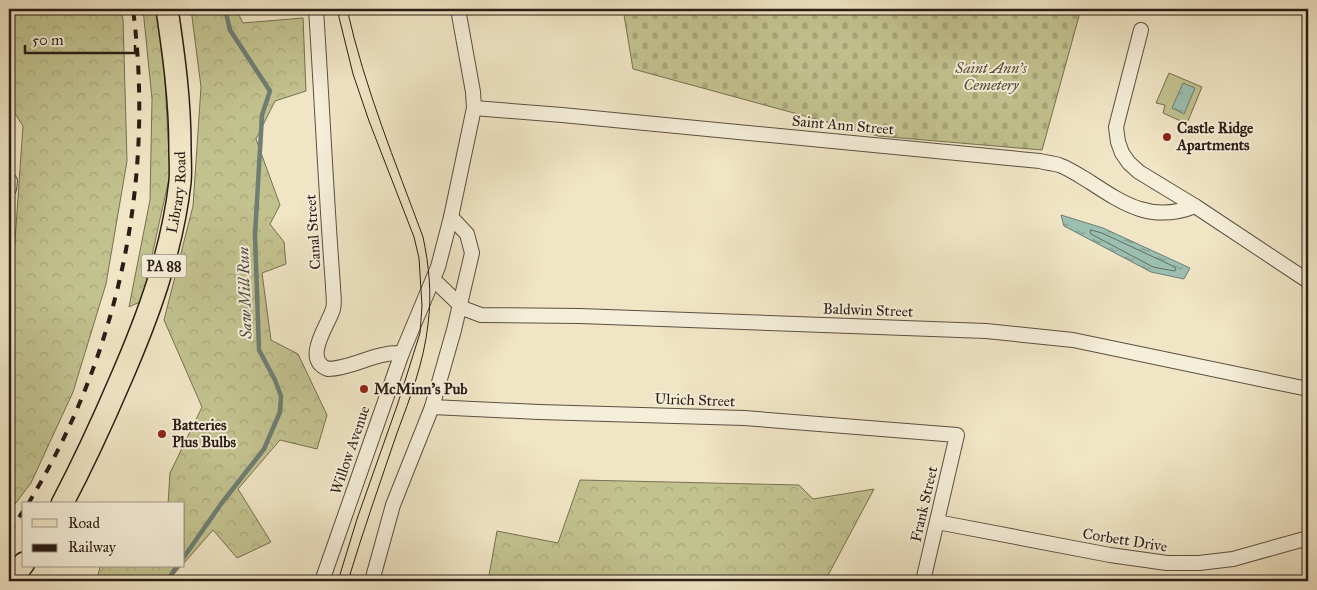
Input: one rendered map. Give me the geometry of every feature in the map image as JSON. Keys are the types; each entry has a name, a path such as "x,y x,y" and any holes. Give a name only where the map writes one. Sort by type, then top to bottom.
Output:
{"main road":[{"name":"Library Road","path":"63,502 99,430 152,304 172,230 180,181 180,122 178,80 167,9"},
{"path":"11,581 22,566"}],"street":[{"name":"Canal Street","path":"316,9 325,154 326,210 334,299 331,315 317,347 317,356 324,368 336,369 384,353 402,353"},
{"name":"Willow Avenue","path":"322,581 402,353 433,279 451,216 474,108 473,92 458,9"},
{"path":"1141,30 1116,128 1118,142 1129,163 1139,172 1195,206 1308,281"},
{"name":"Saint Ann Street","path":"474,108 1040,161 1071,170 1124,203 1146,211 1181,212 1195,206"},
{"path":"372,581 393,505 432,407 472,253 466,234 451,216"},
{"name":"Baldwin Street","path":"433,279 465,309 482,315 580,316 986,330 1073,340 1308,389"},
{"name":"Ulrich Street","path":"432,407 744,418 957,434"},
{"name":"Frank Street","path":"923,581 957,434"},
{"name":"Corbett Drive","path":"937,522 1110,556 1167,564 1199,564 1233,559 1308,538"}],"green space":[{"path":"9,9 120,9 123,19 127,161 106,284 73,392 31,483 9,512 9,294 12,284 23,126 9,104"},
{"path":"143,9 156,9 164,62 170,174 142,301 129,307 150,200 152,99"},
{"path":"191,9 236,9 243,23 303,18 306,91 275,101 256,139 280,205 270,224 284,242 286,264 262,273 271,340 298,354 327,415 317,449 280,440 238,489 271,542 237,558 213,530 185,562 185,502 168,502 170,473 202,407 164,320 193,206 201,87"},
{"name":"Saint Ann's Cemetery","path":"623,9 1081,9 1042,150 878,136 633,69"},
{"path":"1169,73 1202,87 1188,121 1185,123 1163,113 1165,105 1156,103"},
{"path":"580,480 799,485 813,499 874,489 825,581 488,581 497,531 558,543"},
{"path":"100,568 179,568 168,581 97,581"}],"water":[{"path":"1183,83 1195,88 1184,114 1172,108"},
{"path":"1061,215 1103,228 1190,268 1184,279 1151,272 1064,226"}],"waterway":[{"name":"Saw Mill Run","path":"185,556 221,504 264,449 280,412 281,396 259,350 255,235 262,115 270,91 230,30 225,9"},
{"name":"Saw Mill Run","path":"167,581 176,568"}],"tram line":[{"path":"337,9 353,74 414,237 419,258 422,306 420,333 338,581"},
{"path":"347,9 354,39 372,96 391,153 423,237 430,291 428,324 420,366 348,581"}],"railway":[{"path":"29,502 60,447 86,388 107,327 123,265 133,202 139,138 139,74 133,9"},
{"path":"9,532 22,513"}],"place":[{"name":"Castle Ridge Apartments","path":"1167,137"},
{"name":"McMinn's Pub","path":"364,389"},
{"name":"Batteries Plus Bulbs","path":"162,434"}]}
